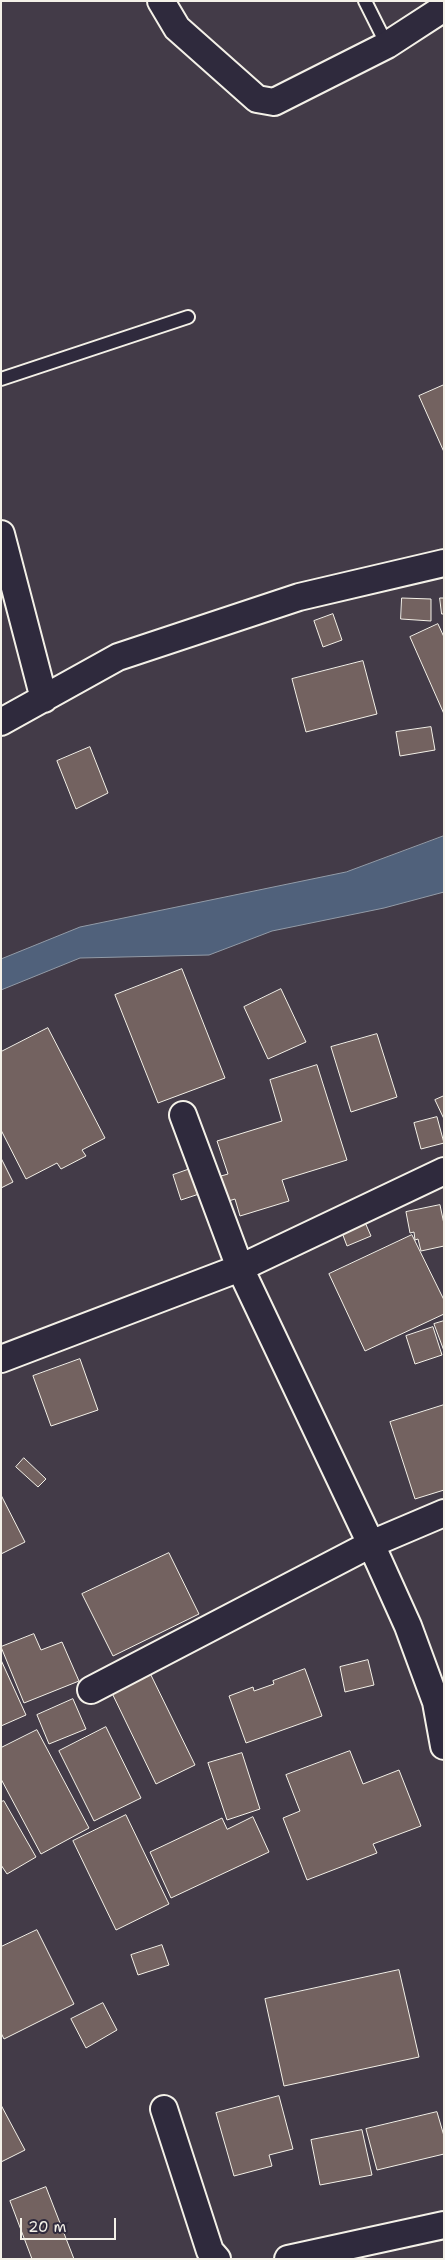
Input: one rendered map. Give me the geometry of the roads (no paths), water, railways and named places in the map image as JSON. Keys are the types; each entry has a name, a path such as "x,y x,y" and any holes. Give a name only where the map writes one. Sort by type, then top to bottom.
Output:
{"street":[{"path":"161,1 177,28 257,99 274,102 387,45 444,8"},
{"path":"1,534 44,699"},
{"path":"1,722 118,657 299,597 444,563"},
{"path":"183,1116 240,1268 372,1544 408,1626 436,1702 444,1746"},
{"path":"1,1359 240,1268 444,1171"},
{"path":"91,1690 372,1544 444,1513"},
{"path":"164,2109 210,2251 217,2259"},
{"path":"288,2259 444,2225"}],"lane":[{"path":"365,1 387,45"},
{"path":"1,379 188,317"}],"water":[{"path":"444,836 444,892 384,908 272,931 209,955 80,958 1,990 1,959 80,927 346,872"}]}
